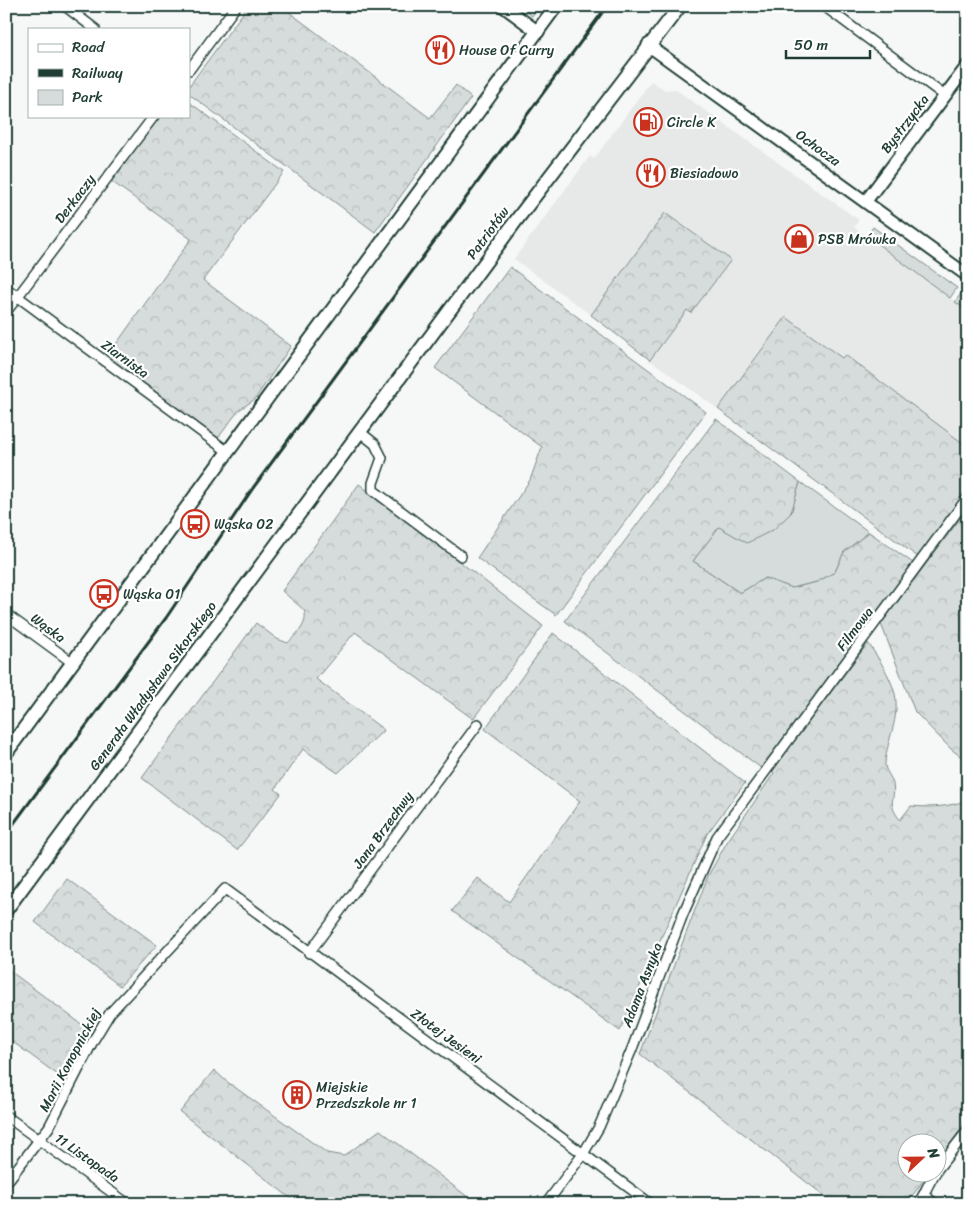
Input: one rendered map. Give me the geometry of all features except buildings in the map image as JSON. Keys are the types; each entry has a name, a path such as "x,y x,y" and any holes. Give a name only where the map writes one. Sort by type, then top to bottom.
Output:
{"main road":[{"path":"6,753 556,6"},
{"name":"Patriotów","path":"325,480 648,45 680,6"},
{"name":"Generała Władysława Sikorskiego","path":"6,910 325,480"}],"street":[{"path":"65,6 94,28"},
{"path":"190,69 236,6"},
{"path":"504,6 538,32"},
{"path":"824,6 945,96"},
{"name":"Ochocza","path":"648,45 968,276"},
{"name":"Bystrzycka","path":"866,201 968,65"},
{"name":"Derkaczy","path":"6,312 153,118"},
{"name":"Ziarnista","path":"6,288 227,451"},
{"path":"360,432 374,444 382,458 373,483 373,490 462,556"},
{"name":"Filmowa","path":"762,775 968,497"},
{"name":"Wąska","path":"6,614 73,663"},
{"name":"Jana Brzechwy","path":"310,953 478,724"},
{"name":"Adama Asnyka","path":"546,1204 583,1154 599,1127 632,1049 704,865 718,837 762,775"},
{"name":"Złotej Jesieni","path":"225,889 651,1204"},
{"name":"Marii Konopnickiej","path":"6,1183 49,1127 93,1041 110,1013 225,889"},
{"name":"11 Listopada","path":"6,1116 128,1204"},
{"path":"946,1159 968,1130"},
{"path":"918,1204 924,1195 928,1182"},
{"path":"924,1195 935,1204"}],"shaded area":[{"path":"651,81 665,90 675,89 859,220 854,227 968,311 968,447 845,355 842,358 786,317 718,409 650,360 687,310 691,313 731,260 666,213 591,315 514,259 590,156 594,159"}],"green space":[{"path":"248,6 281,6 430,118 456,85 471,98 375,232 190,95 190,85"},
{"path":"519,6 539,6 532,16"},
{"path":"190,103 284,172 203,280 291,346 255,399 239,410 218,438 107,357 191,239 111,181 157,118 190,118"},
{"path":"665,213 731,260 691,313 687,310 650,360 591,315"},
{"path":"873,227 957,288 950,298 867,236"},
{"path":"510,267 706,412 556,615 477,558 530,480 542,447 435,368"},
{"path":"968,286 968,311 955,302"},
{"path":"786,317 842,358 845,355 968,447 968,490 918,557 718,409"},
{"path":"716,419 800,482 791,513 773,530 747,543 719,527 693,561 740,593 765,578 792,588 817,582 835,572 844,552 869,532 913,563 761,768 565,621"},
{"path":"800,482 869,532 844,552 835,572 817,582 792,588 765,578 740,593 693,561 719,526 791,513"},
{"path":"359,484 543,626 473,719 355,632 316,679 384,730 338,773 303,749 275,789 281,794 237,850 142,778 256,623 277,639 288,643 304,624 304,610 282,591"},
{"path":"968,508 968,762 951,749 915,712 881,624"},
{"path":"553,633 745,783 707,834 620,1031 452,911 478,878 509,902 580,801 485,729"},
{"path":"868,643 887,674 895,694 895,720 886,754 885,766 893,784 892,805 896,814 900,820 911,806 940,806 968,800 968,1119 946,1150 946,1132 896,1132 896,1182 922,1182 906,1204 835,1204 640,1054 708,876 727,842 774,773 772,771"},
{"path":"67,879 157,945 120,986 35,922"},
{"path":"6,968 88,1029 76,1046 62,1078 6,1037"},
{"path":"214,1070 226,1081 327,1153 344,1156 380,1130 477,1204 298,1204 180,1112"}],"railway":[{"path":"6,834 166,618 253,488 607,6"}],"place":[{"name":"House Of Curry","path":"440,50"},
{"name":"Circle K","path":"648,122"},
{"name":"Biesiadowo","path":"651,173"},
{"name":"PSB Mrówka","path":"799,239"},
{"name":"Wąska 02","path":"195,524"},
{"name":"Wąska 01","path":"104,594"},
{"name":"Miejskie Przedszkole nr 1","path":"297,1095"}]}
